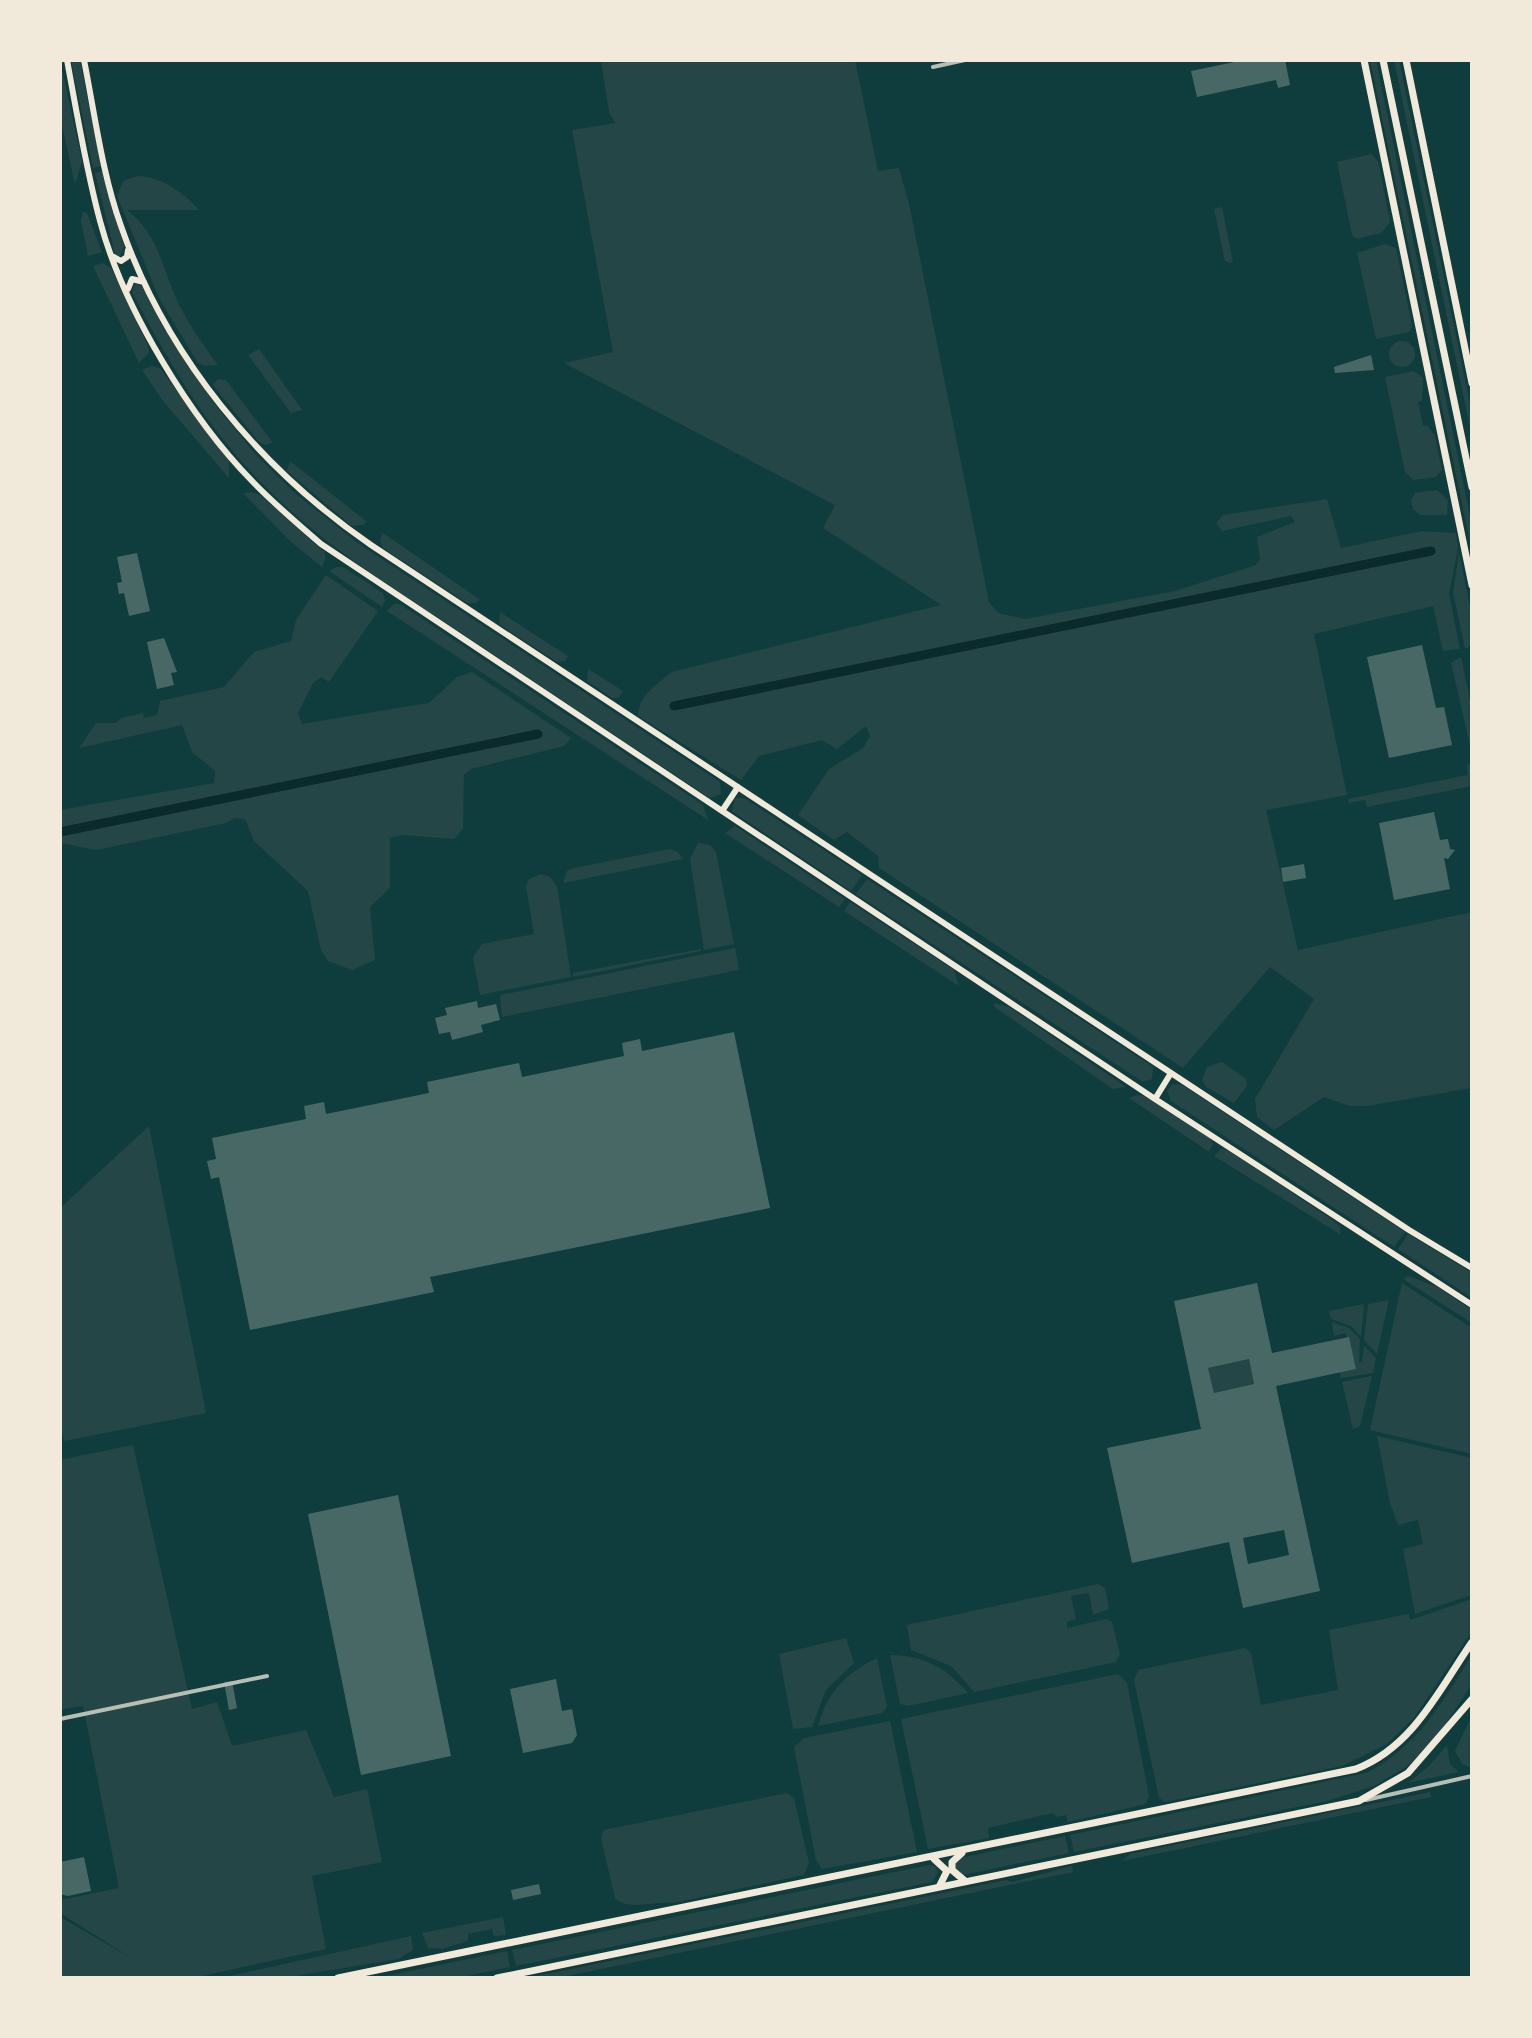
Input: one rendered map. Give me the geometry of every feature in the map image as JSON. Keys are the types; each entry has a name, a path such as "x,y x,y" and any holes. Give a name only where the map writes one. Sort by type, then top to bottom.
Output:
{"main road":[{"path":"67,60 97,210 110,254 160,358 193,408 252,482 321,544 1155,1099 1472,1305"},
{"path":"84,60 111,188 127,243 147,285 175,339 205,383 272,466 303,494 371,545 1472,1268"},
{"path":"1364,60 1472,585"},
{"path":"1383,60 1472,487"},
{"path":"1406,60 1472,383"},
{"path":"110,254 117,260 125,259 127,243"},
{"path":"128,294 132,279 140,279 147,285"},
{"path":"722,811 738,787"},
{"path":"1155,1099 1171,1073"},
{"path":"338,1978 1334,1775 1378,1761 1399,1746 1416,1726 1472,1642"},
{"path":"497,1978 1359,1801 1408,1773 1472,1699"},
{"path":"964,1851 952,1862 952,1870 966,1882"},
{"path":"932,1858 943,1863 947,1871 939,1887"}],"street":[{"path":"933,67 965,60"},
{"path":"60,1719 267,1676"},
{"path":"1359,1801 1472,1776"}],"shaded area":[{"path":"60,60 82,161 75,185 60,116"},
{"path":"71,60 80,60 101,166 93,168"},
{"path":"601,60 855,60 878,171 899,168 909,204 989,602 998,613 1025,619 1175,591 1256,565 1260,559 1257,537 1295,522 1291,516 1222,531 1216,523 1223,515 1327,499 1341,548 1422,531 1456,533 1458,548 1449,594 1460,649 1443,651 1433,606 1314,634 1347,795 1266,810 1298,950 1472,912 1472,1088 1366,1106 1350,1106 1324,1097 1274,1130 1257,1117 1255,1099 1314,999 1270,967 1183,1068 879,868 878,856 847,832 834,840 798,815 829,769 863,748 870,736 866,726 837,749 822,740 759,756 741,780 638,716 645,696 672,672 941,605 823,528 835,505 564,363 613,352 572,130 615,123 609,112"},
{"path":"1370,60 1376,60 1472,526 1472,552"},
{"path":"1394,60 1399,60 1472,413 1472,438"},
{"path":"1371,154 1378,161 1390,222 1381,233 1357,239 1352,235 1337,162"},
{"path":"103,171 124,247 120,256 115,254 95,173"},
{"path":"137,176 155,179 171,187 199,210 127,210 152,238 179,305 218,365 198,363 159,298 117,196 123,181"},
{"path":"1222,207 1233,262 1229,263 1225,261 1214,209"},
{"path":"83,212 87,213 102,252 88,256 81,221"},
{"path":"1385,244 1396,248 1412,326 1409,332 1376,339 1357,253"},
{"path":"103,263 111,268 148,346 149,353 139,363 93,266"},
{"path":"135,283 143,287 165,331 213,402 256,455 296,494 359,544 720,782 721,794 710,798 381,580 303,522 256,477 219,435 172,365 145,317 132,292"},
{"path":"1402,341 1411,345 1415,354 1411,363 1402,367 1393,363 1389,354 1393,345"},
{"path":"259,349 302,410 291,413 248,355"},
{"path":"152,366 160,368 229,461 229,478 163,401 142,370"},
{"path":"1414,371 1423,378 1422,401 1418,402 1423,426 1427,425 1435,436 1442,470 1436,477 1413,480 1405,472 1385,377"},
{"path":"218,379 226,380 273,443 265,445 258,441 213,385"},
{"path":"290,461 366,521 364,525 352,526 287,471"},
{"path":"1437,490 1448,500 1447,515 1420,515 1413,509 1411,501 1415,493"},
{"path":"243,493 260,495 324,552 326,558 322,567 290,541"},
{"path":"383,533 479,599 477,603 467,603 383,548 380,539"},
{"path":"1459,552 1472,617 1472,645 1465,649 1453,592"},
{"path":"343,567 383,593 385,601 382,607 329,571"},
{"path":"326,575 378,611 329,682 321,677 313,683 298,713 302,724 429,703 457,677 472,672 571,738 564,746 471,769 464,775 463,829 454,839 403,835 390,838 390,888 370,907 375,960 352,970 328,961 321,950 308,891 254,841 245,819 235,818 226,823 96,850 60,843 60,810 214,783 215,771 192,752 182,725 79,748 96,723 116,723 121,718 143,713 144,718 157,715 160,701 224,687 254,652 291,641 296,620"},
{"path":"394,604 400,604 703,805 708,820 387,611"},
{"path":"500,612 568,656 565,661 557,662 499,624"},
{"path":"1461,657 1472,710 1472,754 1451,663"},
{"path":"588,669 623,691 619,698 612,698 587,681"},
{"path":"1472,763 1472,786 1367,807 1365,800 1349,803 1348,799 1468,775 1467,765"},
{"path":"735,798 744,798 862,875 851,891 732,811"},
{"path":"735,826 845,899 839,907 725,833"},
{"path":"698,843 710,845 716,852 734,944 704,950 690,859"},
{"path":"670,849 678,852 683,859 563,883 567,871 574,868"},
{"path":"541,874 550,877 557,886 571,977 480,995 473,957 482,944 534,934 526,886 529,879"},
{"path":"867,879 1153,1067 1152,1079 1143,1082 856,894"},
{"path":"850,902 954,970 959,986 844,911"},
{"path":"735,948 739,970 502,1017 500,995"},
{"path":"701,951 573,977 573,973"},
{"path":"995,1003 1009,1007 1126,1087 1113,1089 993,1006"},
{"path":"1222,1062 1246,1079 1247,1086 1234,1103 1206,1087 1202,1080 1207,1067"},
{"path":"1173,1084 1182,1085 1405,1232 1394,1247 1171,1101 1167,1091"},
{"path":"1144,1096 1209,1137 1213,1144 1209,1152 1129,1098"},
{"path":"149,1126 206,1413 64,1441 60,1423 60,1208"},
{"path":"1221,1149 1228,1150 1331,1219 1340,1227 1340,1234 1214,1156"},
{"path":"1408,1234 1472,1273 1472,1298 1398,1249"},
{"path":"1409,1276 1437,1287 1472,1310 1472,1323 1403,1279"},
{"path":"1402,1283 1472,1328 1472,1454 1370,1430"},
{"path":"1389,1300 1377,1354 1364,1340 1368,1304"},
{"path":"1364,1304 1361,1337 1351,1326 1331,1319 1329,1311"},
{"path":"1332,1322 1349,1328 1360,1339 1359,1362 1362,1362 1364,1346 1376,1358 1373,1373 1341,1378 1339,1368 1352,1365 1346,1333 1334,1336"},
{"path":"1249,1359 1254,1384 1214,1393 1208,1368"},
{"path":"1372,1376 1360,1426 1353,1429 1342,1382"},
{"path":"1377,1436 1472,1458 1472,1595 1415,1614 1403,1549 1423,1544 1418,1520 1398,1525 1390,1503"},
{"path":"133,1445 192,1709 217,1702 232,1746 306,1730 334,1797 367,1789 382,1862 312,1876 326,1949 192,1978 60,1978 60,1917 133,1959 60,1913 60,1900 119,1888 83,1706 60,1710 60,1460"},
{"path":"1098,1584 1105,1588 1109,1609 1093,1615 1089,1593 1071,1596 1076,1619 1067,1622 1067,1628 1106,1619 1112,1622 1120,1654 1116,1662 974,1692 951,1666 911,1650 907,1625"},
{"path":"1472,1599 1472,1631 1414,1718 1387,1744 1342,1766 1165,1802 1159,1798 1134,1680 1138,1670 1245,1648 1251,1653 1261,1705 1338,1690 1329,1630 1409,1614 1410,1620"},
{"path":"846,1638 854,1663 826,1690 812,1727 793,1729 779,1654"},
{"path":"890,1655 934,1665 968,1693 908,1706 900,1704"},
{"path":"1472,1655 1472,1684 1443,1728 1409,1765 1374,1786 1327,1801 1074,1852 1070,1835 1366,1773 1414,1737 1439,1706"},
{"path":"877,1658 887,1707 882,1713 818,1726 827,1703 839,1685"},
{"path":"1118,1674 1127,1683 1149,1796 1146,1804 1068,1822 1066,1815 1056,1817 1053,1813 988,1828 989,1838 928,1849 901,1719"},
{"path":"1472,1715 1472,1768 1462,1764 1455,1751"},
{"path":"890,1721 917,1852 822,1869 816,1860 794,1747 804,1738"},
{"path":"1447,1745 1450,1764 1459,1772 1408,1783 1429,1766"},
{"path":"1430,1792 1431,1797 1122,1861 1130,1854"},
{"path":"787,1793 794,1798 809,1863 804,1875 673,1903 635,1905 615,1898 601,1838 604,1830"},
{"path":"1065,1836 1069,1853 963,1875 954,1869 954,1862 960,1858"},
{"path":"935,1866 938,1872 932,1882 516,1966 512,1950"},
{"path":"1072,1866 1073,1872 557,1978 527,1978 1006,1880 1012,1882"},
{"path":"503,1917 506,1935 494,1936 492,1929 468,1934 468,1941 442,1949 428,1948 422,1933"},
{"path":"411,1936 413,1950 398,1959 284,1978 221,1978"},
{"path":"507,1951 510,1967 458,1978 376,1978"}],"building":[{"path":"1244,60 1285,60 1290,85 1278,88 1276,80 1197,97 1191,71"},
{"path":"1371,355 1374,370 1335,373 1334,367"},
{"path":"137,553 150,611 129,616 124,593 119,594 117,583 122,582 117,557"},
{"path":"164,638 177,672 171,673 174,685 157,689 147,642"},
{"path":"1422,645 1436,708 1444,707 1452,745 1389,758 1367,657"},
{"path":"1434,812 1440,840 1448,839 1450,849 1455,850 1448,859 1444,858 1450,889 1394,900 1379,823"},
{"path":"1304,864 1306,878 1283,882 1281,868"},
{"path":"477,1001 478,1008 496,1004 500,1020 481,1025 483,1032 452,1040 450,1032 439,1034 435,1018 447,1015 445,1008"},
{"path":"734,1032 770,1208 430,1277 434,1292 250,1330 219,1177 211,1179 207,1161 216,1159 212,1138 306,1119 304,1106 324,1102 326,1114 429,1093 427,1082 519,1063 522,1077 624,1056 622,1043 640,1039 642,1051"},
{"path":"1257,1283 1272,1353 1349,1337 1356,1369 1276,1386 1320,1591 1243,1608 1229,1542 1132,1563 1107,1448 1201,1429 1174,1301","holes":["1249,1359 1254,1384 1214,1393 1208,1368","1284,1530 1289,1555 1248,1564 1243,1538"]},
{"path":"398,1495 451,1756 361,1775 308,1514"},
{"path":"556,1679 562,1711 572,1709 577,1735 572,1743 523,1753 510,1689"},
{"path":"232,1681 237,1708 229,1710 224,1682"},
{"path":"84,1857 91,1891 68,1896 60,1894 60,1862"},
{"path":"539,1884 541,1894 513,1900 511,1890"}],"waterway":[{"path":"674,706 1431,551"},
{"path":"60,832 538,734"}]}
